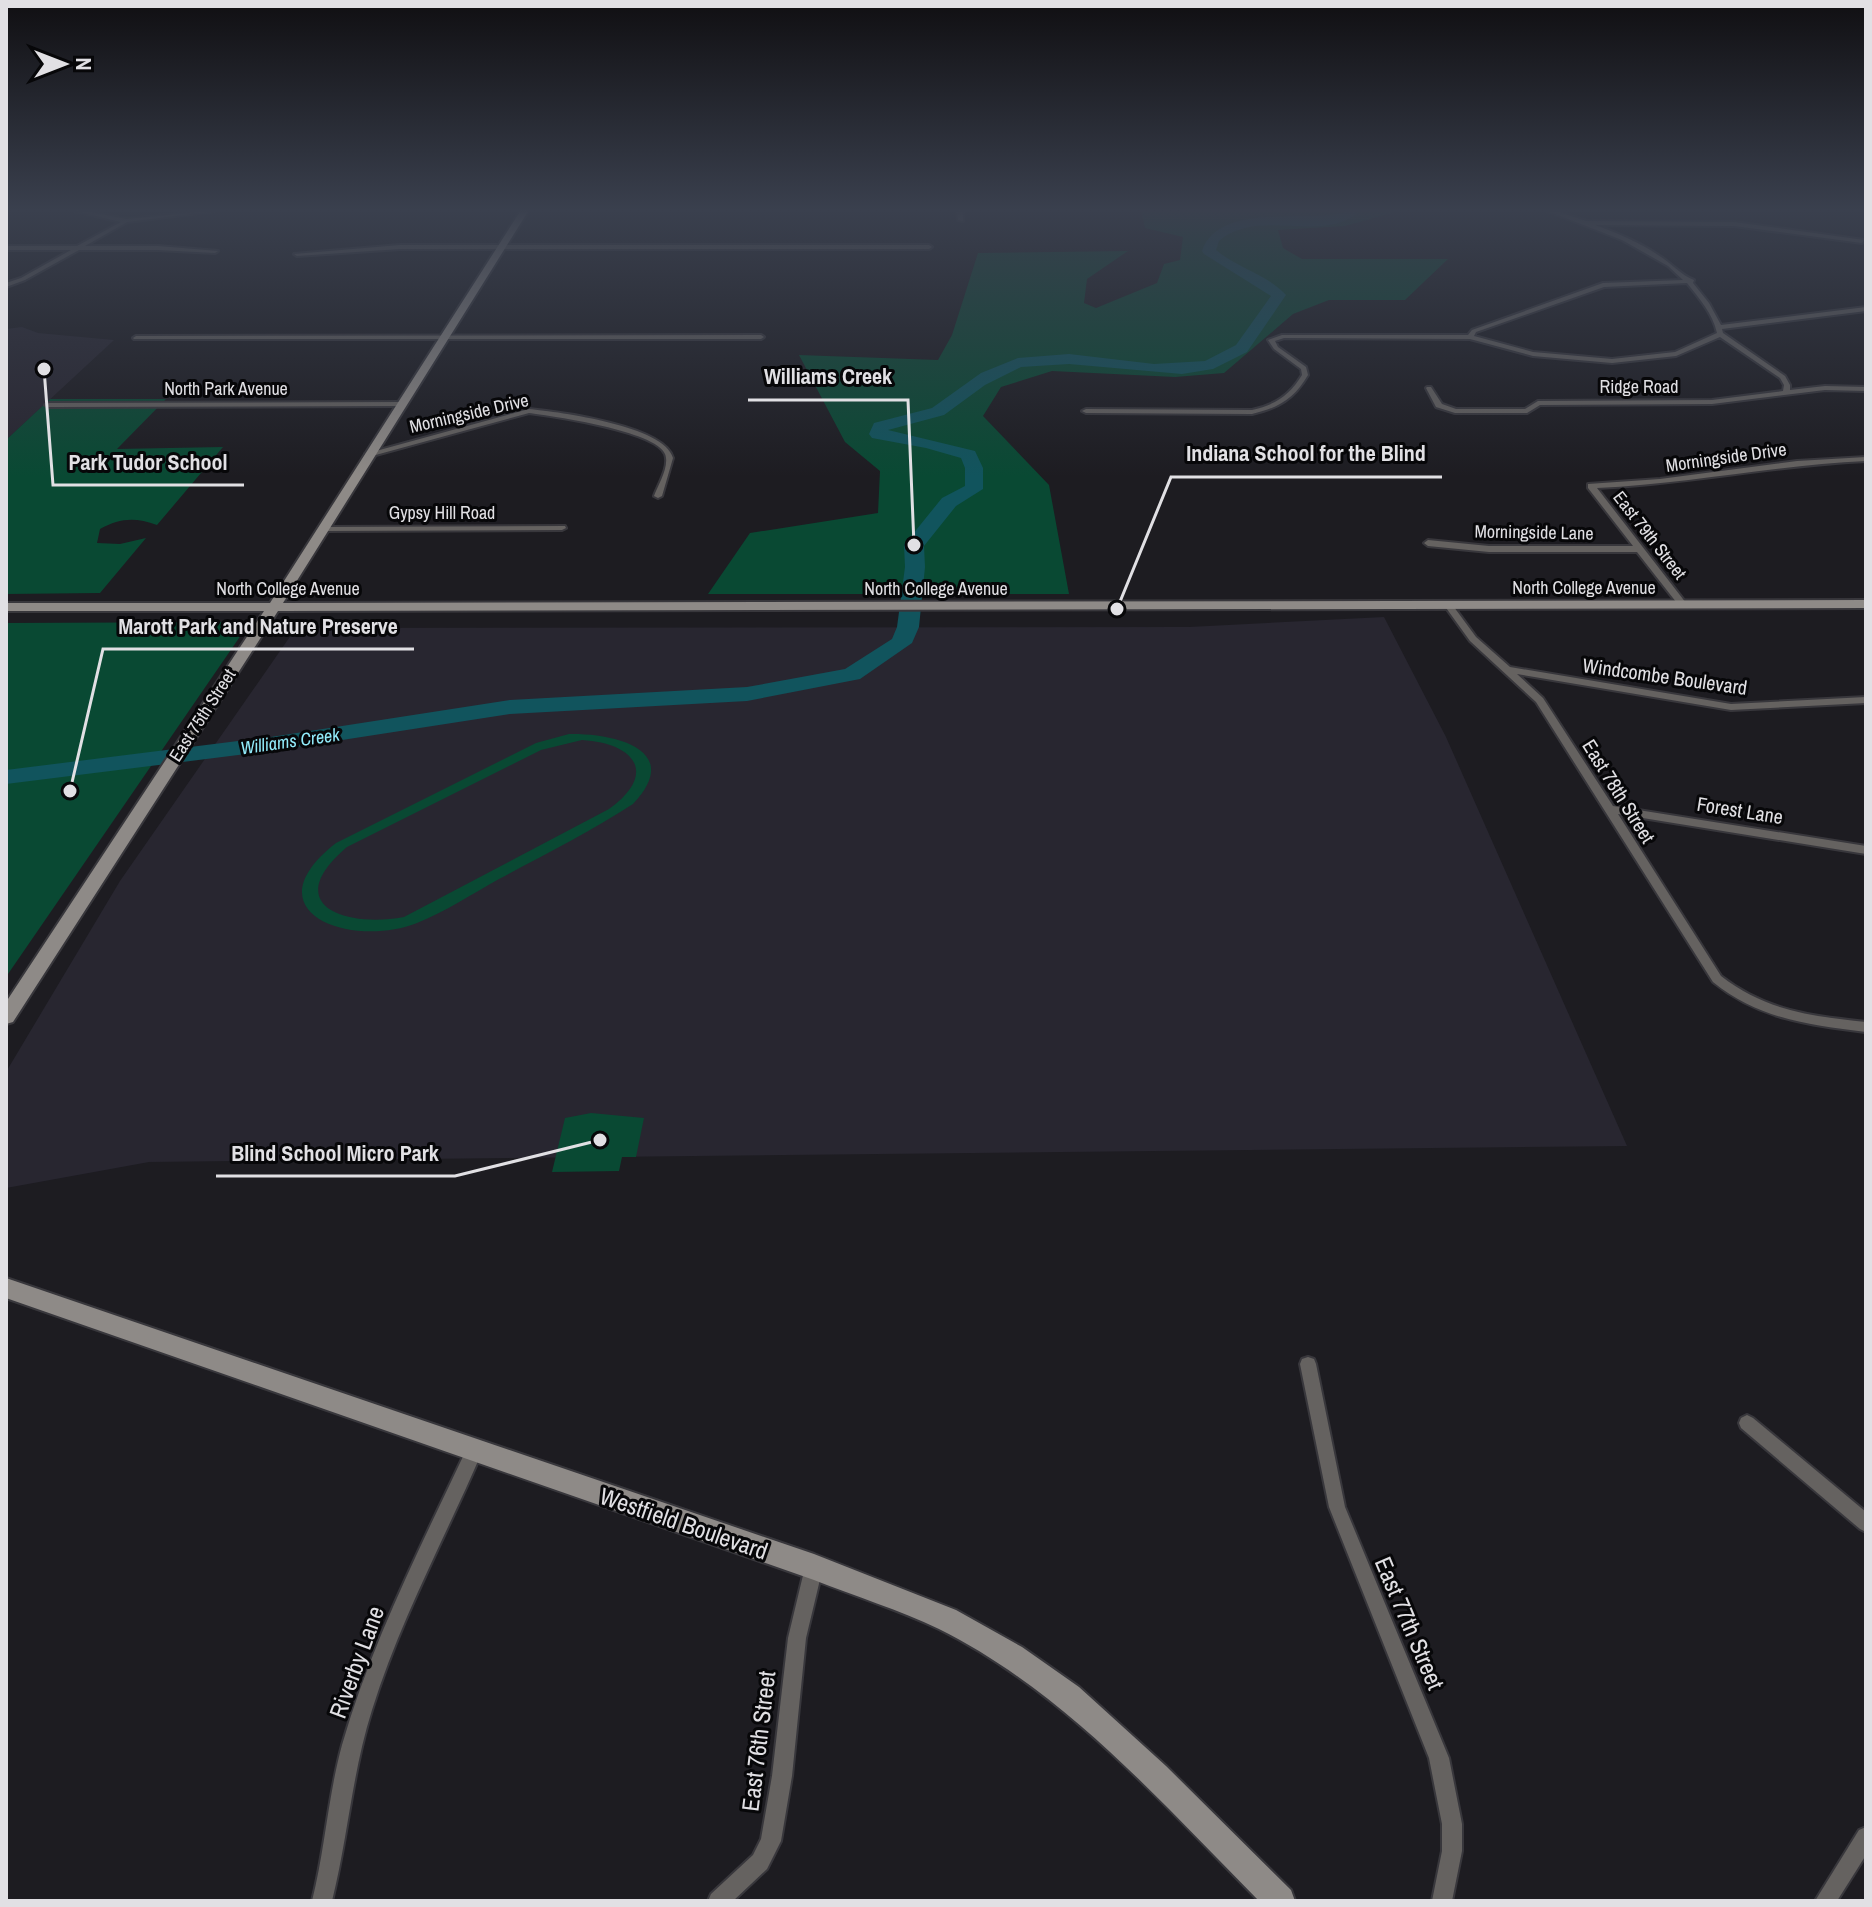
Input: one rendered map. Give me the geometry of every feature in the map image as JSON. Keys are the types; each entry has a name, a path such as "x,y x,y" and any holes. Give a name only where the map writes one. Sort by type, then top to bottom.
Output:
{"street":[{"name":"East 75th Street","path":"6,1017 469,299"},
{"path":"1470,337 1474,331 1564,299"},
{"path":"1705,299 1720,330 1783,377 1825,388"},
{"path":"1086,411 1252,412 1275,407 1288,400 1305,375 1304,368 1276,348 1271,340 1284,336 1470,337 1543,356 1617,361 1672,355 1720,330 1866,309"},
{"path":"136,338 761,337"},
{"path":"1783,377 1787,385 1786,393"},
{"name":"Ridge Road","path":"1429,388 1439,405 1455,411 1528,411 1538,403 1720,401 1825,388 1866,389"},
{"name":"North Park Avenue","path":"49,405 402,404"},
{"name":"Morningside Drive","path":"369,454 529,411 554,413 645,436 664,446 669,459 658,496"},
{"name":"Morningside Drive","path":"1591,486 1670,482 1783,464 1866,459"},
{"name":"East 79th Street","path":"1591,486 1683,605"},
{"name":"Gypsy Hill Road","path":"322,529 562,528"},
{"name":"Morningside Lane","path":"1428,543 1489,549 1640,549"},
{"name":"North College Avenue","path":"6,607 1866,604"},
{"name":"East 78th Street","path":"1448,605 1473,639 1540,700 1710,971 1731,991 1779,1014 1866,1027"},
{"name":"Windcombe Boulevard","path":"1507,669 1731,707 1866,700"},
{"name":"Forest Lane","path":"1608,809 1866,850"},
{"name":"Westfield Boulevard","path":"6,1288 814,1567 947,1619 1051,1683 1156,1776 1280,1901"},
{"name":"East 77th Street","path":"1308,1364 1337,1507 1439,1758 1452,1824 1452,1851 1442,1901"},
{"path":"1747,1423 1866,1523"},
{"name":"Riverby Lane","path":"322,1901 351,1748 371,1684 402,1607 474,1452"},
{"name":"East 76th Street","path":"718,1901 760,1862 771,1841 777,1814 797,1638 814,1567"},
{"path":"1825,1901 1866,1837"}],"shaded area":[{"path":"22,327 38,333 114,340 6,440 6,329"},
{"path":"1384,617 1446,737 1627,1146 149,1162 6,1188 6,1072 120,881 296,628 1189,627"}],"green space":[{"path":"963,299 1085,299 1084,303 1096,308 1118,299 1406,299 1329,300 1293,314 1224,373 1175,377 1052,371 1001,387 983,416 1049,485 1069,594 708,594 750,533 878,513 880,471 845,442 799,355 938,360 952,335"},
{"path":"50,399 166,399 117,449 223,447 157,525 128,520 100,529 97,543 120,544 146,538 100,593 6,594 6,440"},
{"path":"250,622 8,974 6,977 6,623"},
{"path":"569,734 622,741 647,757 651,770 647,785 633,804 584,834 417,923 391,930 364,931 339,927 319,919 306,905 302,888 312,867 336,843 536,743","holes":["582,740 600,742 627,754 634,762 636,772 624,796 609,809 404,917 382,920 342,915 328,908 320,898 319,884 328,867 347,847 541,750"]},
{"path":"591,1113 644,1118 636,1157 622,1157 619,1171 552,1172 565,1118"}],"waterway":[{"name":"Williams Creek","path":"6,777 271,744 510,707 747,694 852,674 901,643 908,627 915,567 914,545 949,502 974,489 974,468 969,455 929,443 878,434 880,427 922,417 947,407 979,381 1018,363 1069,359 1154,368 1182,369 1208,365 1231,356 1245,344 1277,299"}],"place":[{"name":"Park Tudor School","path":"44,369"},
{"name":"Williams Creek","path":"914,545"},
{"name":"Indiana School for the Blind","path":"1117,609"},
{"name":"Marott Park and Nature Preserve","path":"70,791"},
{"name":"Blind School Micro Park","path":"600,1140"}]}
